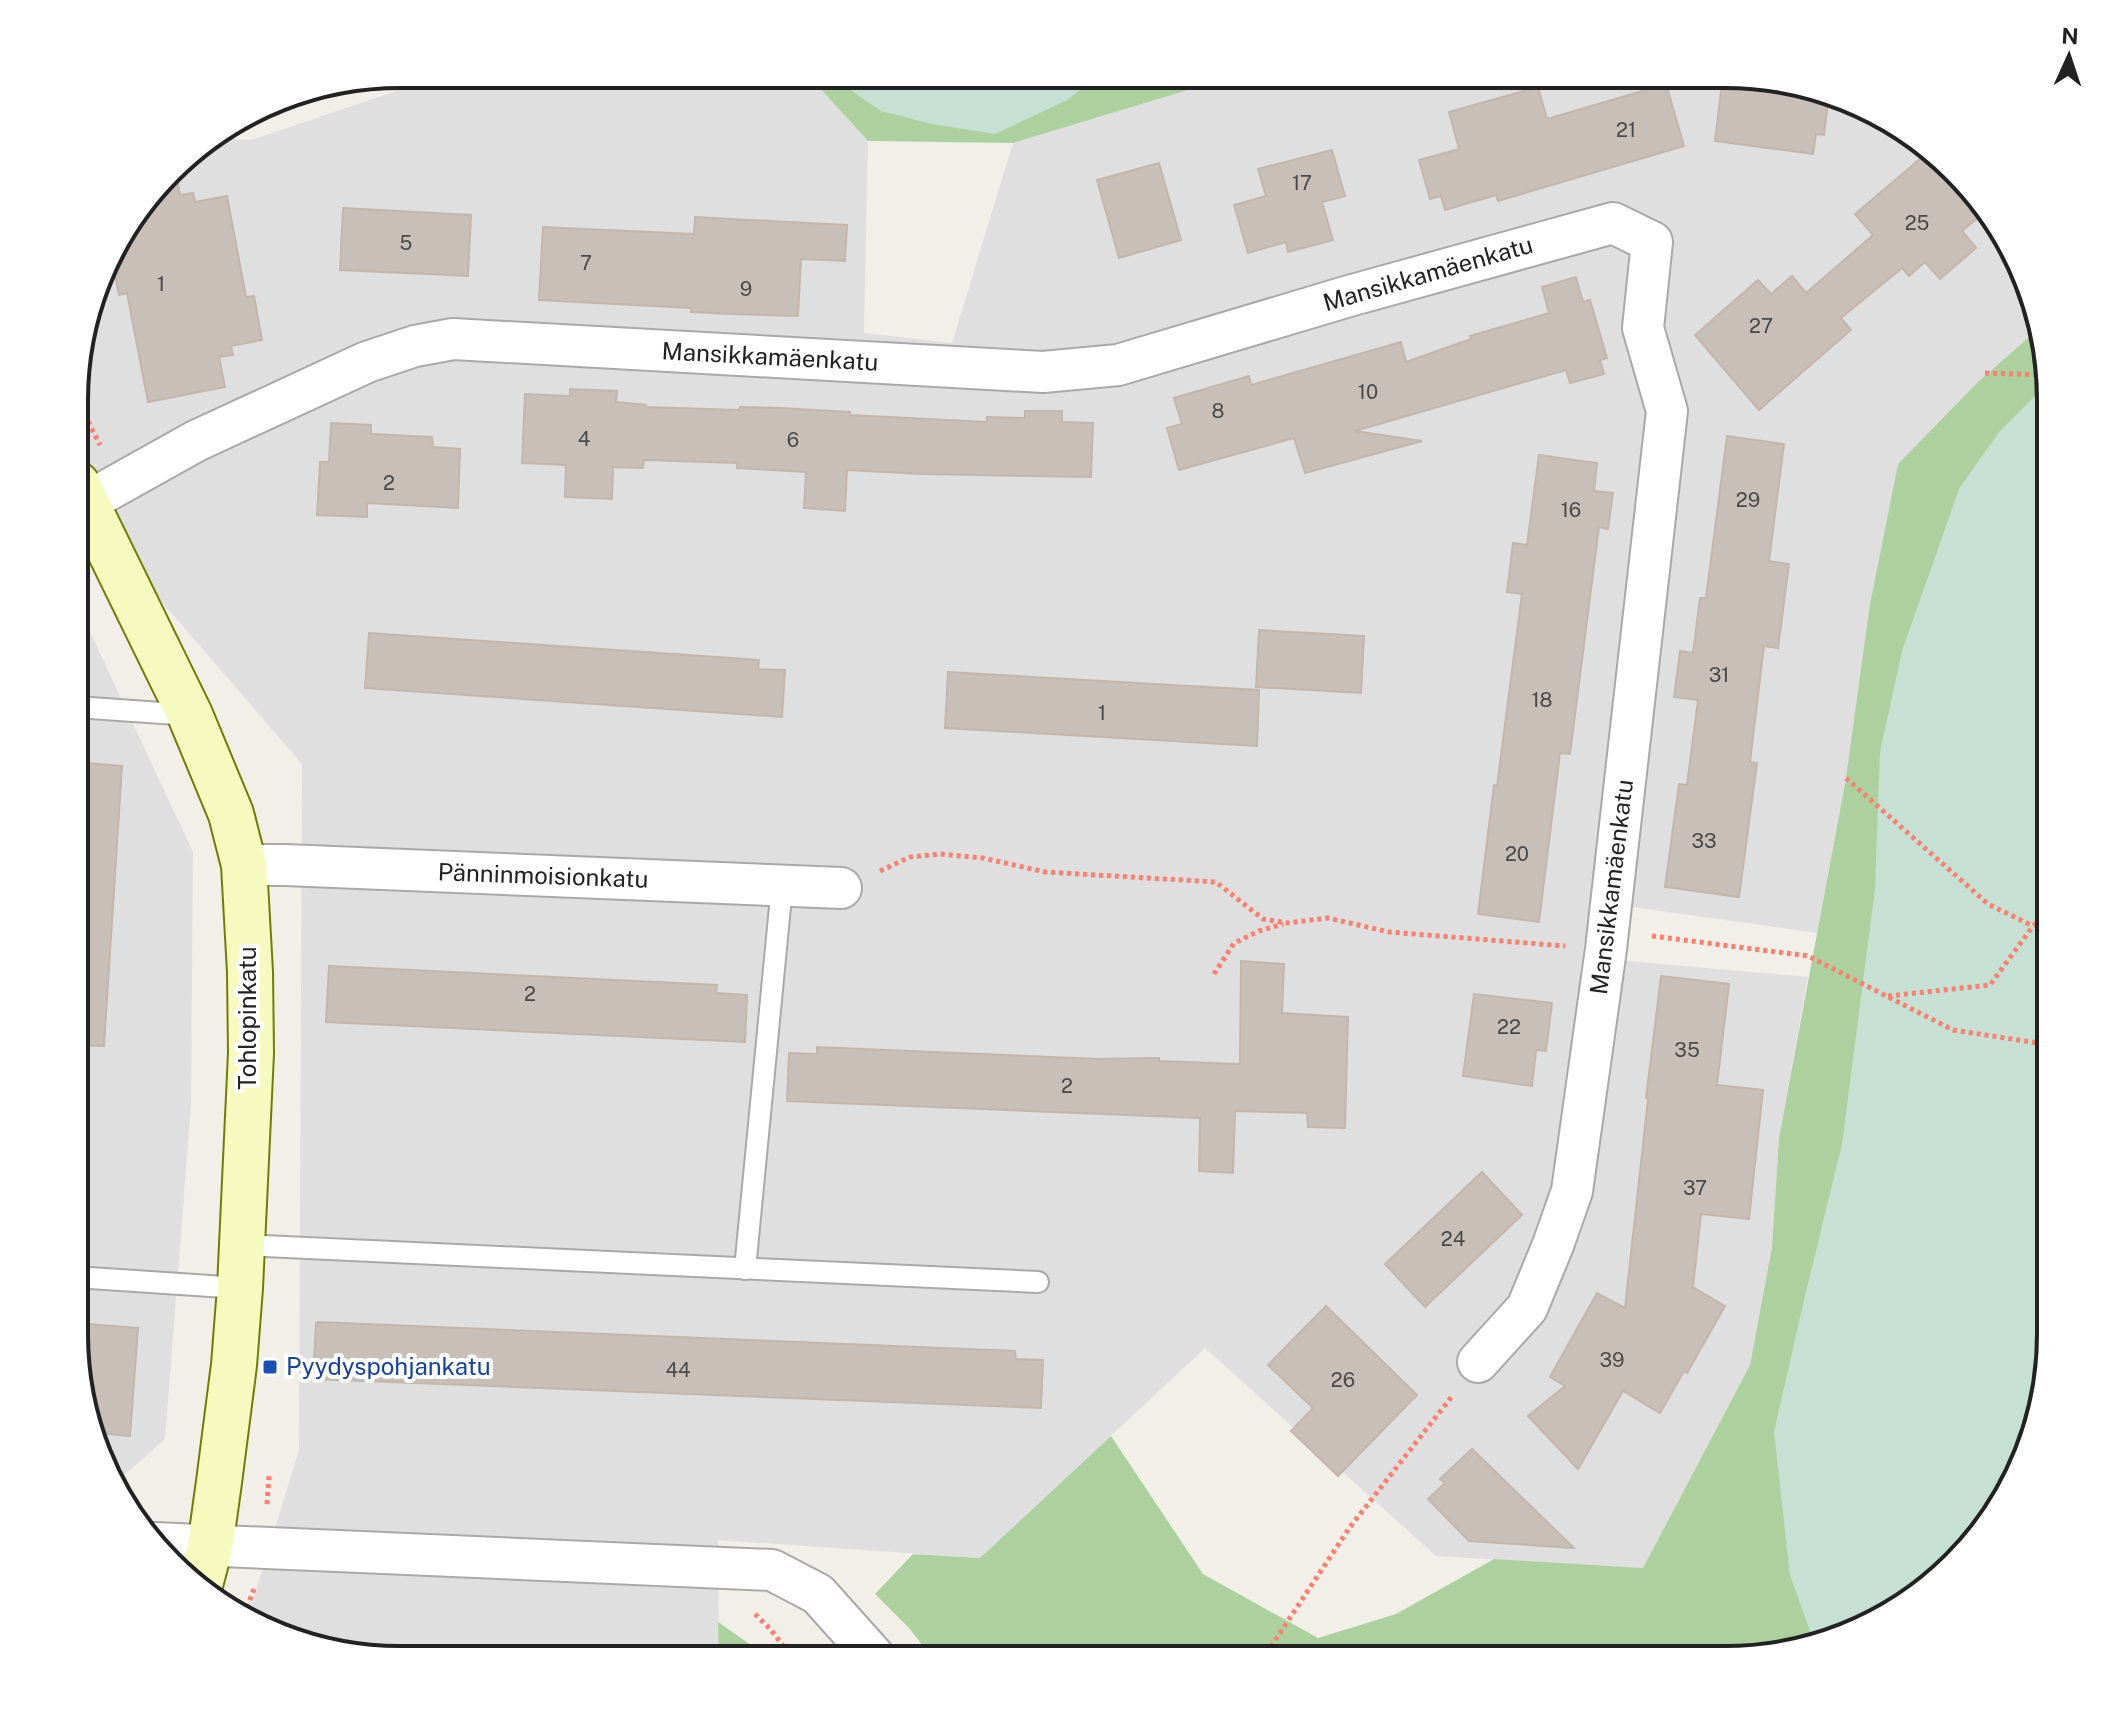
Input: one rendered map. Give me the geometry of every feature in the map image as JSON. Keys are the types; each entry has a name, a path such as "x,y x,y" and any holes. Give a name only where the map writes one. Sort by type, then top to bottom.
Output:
{"street":[{"name":"Mansikkamäenkatu","path":"88,490 367,362 415,346 453,339 1043,372 1118,365 1349,296 1613,223 1652,242 1643,328 1667,411 1607,940 1572,1191 1527,1308 1478,1362"},
{"name":"Tohlopinkatu","path":"88,507 190,715 231,814 244,865 251,1053 243,1245 234,1365 205,1566"},
{"name":"Pänninmoisionkatu","path":"244,865 841,888"},
{"path":"178,1554 205,1566 262,1547 772,1570 818,1594 864,1646"}],"lane":[{"path":"88,708 190,715"},
{"path":"745,1269 782,886"},
{"path":"243,1245 1038,1282"},
{"path":"88,1278 240,1288"}],"path":[{"path":"1985,373 2036,375"},
{"path":"1846,778 1988,904 2033,926"},
{"path":"841,888 910,857 940,854 983,858 1045,872 1216,882 1263,919 1288,923"},
{"path":"1214,974 1234,943 1259,931 1288,923 1328,918 1389,932 1607,940 1808,956 1953,1030 2037,1043"},
{"path":"1888,996 1990,985 2037,923"},
{"path":"1271,1646 1350,1527 1478,1362"}],"shaded area":[{"path":"405,88 820,88 868,141 864,333 952,343 1013,143 1195,88 1725,88 1766,91 1806,99 1863,120 1915,152 1946,179 1973,210 2005,262 2030,336 1979,381 1846,778 1817,933 1611,904 1605,959 1808,977 1779,1138 1772,1247 1750,1365 1643,1568 1436,1556 1205,1348 980,1558 718,1540 719,1646 379,1645 319,1635 251,1608 299,1450 302,764 88,517 88,400 94,339 105,299 120,262 141,226 165,194 210,152 230,139 251,140"},
{"path":"88,628 193,852 191,1106 165,1439 123,1477 99,1415 89,1355"}],"green space":[{"path":"820,88 1195,88 1013,143 868,141"},
{"path":"847,88 1083,88 1067,100 995,134 932,124 881,111"},
{"path":"2030,336 2037,400 2037,1334 2031,1395 2013,1454 1984,1508 1960,1540 1915,1582 1863,1614 1806,1635 1766,1643 1725,1646 923,1646 875,1594 913,1554 980,1558 1111,1436 1203,1574 1318,1638 1396,1614 1494,1559 1643,1568 1750,1365 1772,1247 1779,1138 1846,778 1870,604 1898,464 1979,381"},
{"path":"2037,394 2037,1334 2031,1395 2005,1472 1960,1540 1931,1569 1899,1593 1863,1614 1811,1634 1790,1575 1774,1432 1842,1144 1875,889 1880,752 1902,651 1959,489 1999,432"},
{"path":"718,1622 752,1646 719,1646"}],"building":[{"path":"1538,88 1547,119 1652,88 1667,88 1684,146 1498,201 1496,195 1445,210 1441,196 1430,199 1419,160 1459,149 1449,112"},
{"path":"1721,88 1786,94 1828,106 1824,135 1816,134 1813,154 1715,141"},
{"path":"1332,150 1345,196 1322,202 1333,240 1288,252 1286,242 1248,253 1234,205 1266,196 1258,169"},
{"path":"1922,157 1946,179 1978,218 1962,231 1976,248 1940,279 1925,262 1909,276 1902,268 1841,318 1851,330 1759,410 1695,335 1758,280 1771,294 1792,276 1806,293 1873,235 1855,214"},
{"path":"1159,163 1181,240 1119,258 1097,180"},
{"path":"177,181 180,195 193,193 195,202 227,196 246,297 254,296 262,340 231,346 233,355 219,357 225,387 148,402 127,293 119,295 115,274 120,262 152,210"},
{"path":"343,208 471,215 468,276 340,270"},
{"path":"695,217 847,225 845,261 801,259 798,316 691,312 691,308 539,300 543,227 694,234"},
{"path":"1576,277 1583,302 1590,300 1607,358 1600,360 1604,374 1570,383 1566,370 1355,431 1422,441 1305,473 1294,438 1179,470 1167,428 1182,424 1174,398 1249,376 1251,385 1401,342 1406,362 1471,339 1470,336 1549,313 1542,287"},
{"path":"570,389 617,391 616,402 646,407 780,408 987,422 987,417 1025,418 1025,411 1062,411 1062,422 1093,423 1091,477 847,470 845,511 804,508 806,472 737,468 737,463 644,460 643,468 613,467 612,499 565,497 566,465 522,463 525,394 570,396"},
{"path":"331,423 371,425 371,434 432,437 433,447 460,449 458,508 367,503 367,517 317,515 320,462 329,462"},
{"path":"1727,436 1784,444 1769,561 1789,564 1778,648 1764,646 1750,762 1757,763 1739,897 1665,887 1679,784 1687,785 1698,700 1674,697 1680,651 1693,653 1700,598 1706,598"},
{"path":"1539,455 1597,463 1594,491 1613,493 1608,529 1599,527 1570,754 1560,753 1539,922 1478,914 1522,594 1507,592 1513,543 1527,545"},
{"path":"1259,630 1364,636 1361,693 1256,687"},
{"path":"369,633 759,660 758,669 785,670 782,717 365,688"},
{"path":"948,672 1259,690 1257,746 945,728"},
{"path":"88,763 122,766 104,1046 88,1045"},
{"path":"1241,961 1284,964 1282,1013 1348,1017 1345,1128 1308,1127 1307,1113 1235,1111 1233,1173 1199,1171 1200,1118 787,1101 789,1053 817,1054 817,1047 1098,1059 1159,1058 1159,1061 1240,1064"},
{"path":"329,966 717,985 716,993 747,995 745,1042 326,1022"},
{"path":"1661,976 1729,984 1717,1085 1763,1090 1749,1219 1701,1214 1693,1287 1725,1306 1660,1413 1623,1391 1578,1469 1528,1416 1565,1386 1550,1377 1597,1293 1625,1308"},
{"path":"1474,994 1552,1003 1546,1051 1536,1050 1532,1086 1463,1076"},
{"path":"1482,1172 1522,1215 1425,1307 1385,1264"},
{"path":"1326,1306 1417,1395 1338,1476 1291,1431 1313,1408 1268,1365"},
{"path":"318,1322 1015,1351 1016,1359 1043,1360 1041,1408 313,1379"},
{"path":"88,1324 138,1328 130,1436 105,1434 94,1395"},
{"path":"1472,1449 1574,1548 1469,1541 1428,1499 1445,1483 1440,1479"}],"place":[{"name":"Pyydyspohjankatu","path":"270,1367"}]}
